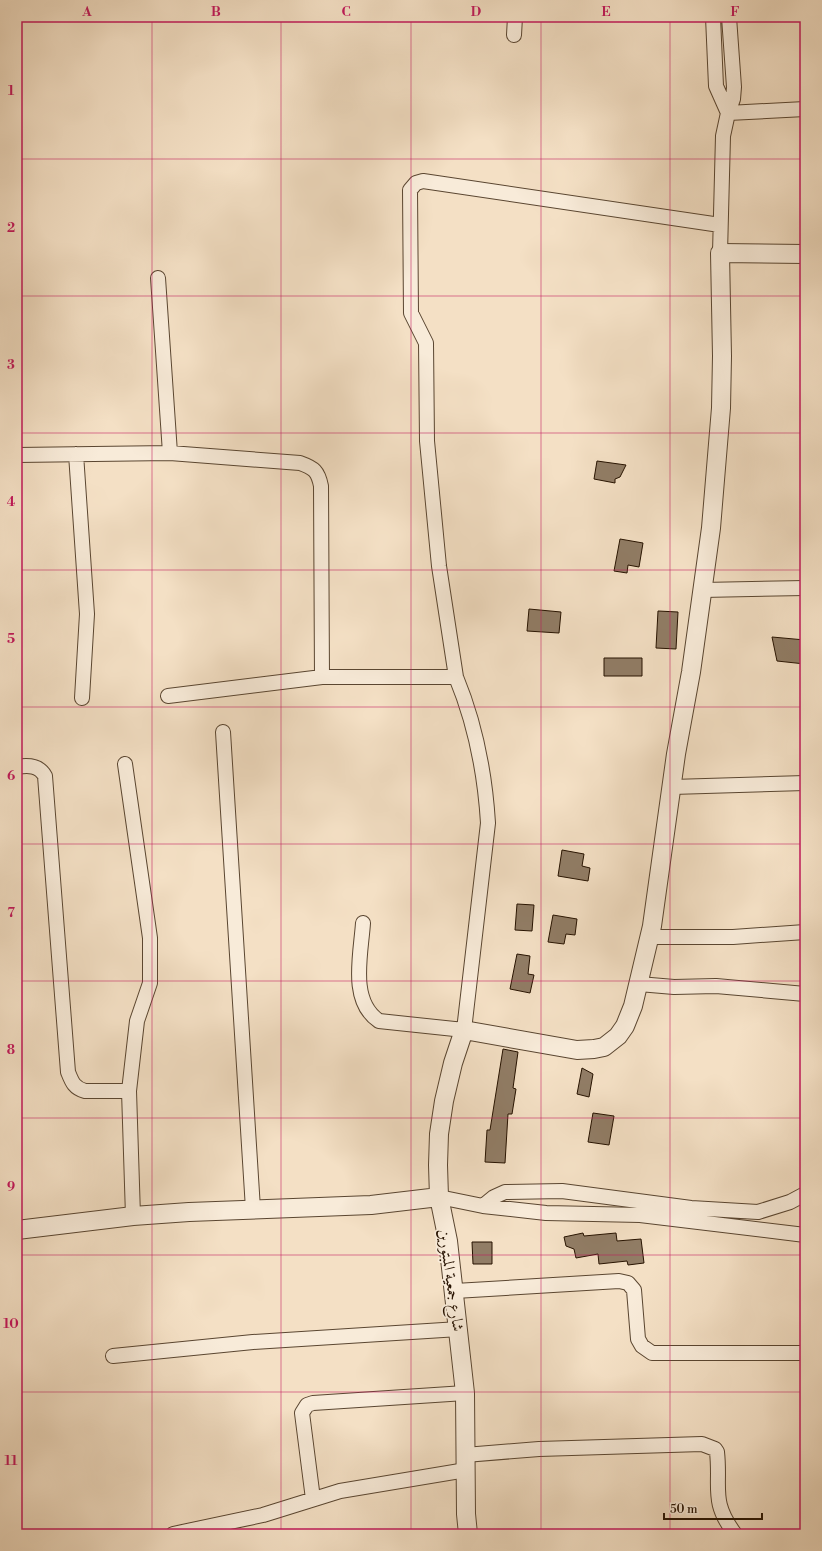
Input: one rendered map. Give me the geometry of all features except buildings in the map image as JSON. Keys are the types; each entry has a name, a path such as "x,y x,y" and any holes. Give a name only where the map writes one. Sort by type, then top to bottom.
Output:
{"street":[{"path":"514,35 515,17"},
{"path":"713,17 716,86 728,113"},
{"path":"363,923 359,987 365,1007 372,1016 379,1021 464,1030 577,1050 604,1047 618,1036 625,1026 639,984 649,937 676,754 691,672 711,528 721,408 722,356 720,225 723,136 733,99 734,87 729,17"},
{"path":"728,113 805,109"},
{"path":"464,1030 488,823 486,795 476,746 466,703 456,678 439,566 427,441 426,343 411,313 410,190 416,183 423,180 720,225"},
{"path":"720,253 805,254"},
{"path":"158,278 170,453"},
{"path":"17,455 170,453 300,463 313,468 319,477 321,486 322,677"},
{"path":"76,454 87,614 82,698"},
{"path":"702,590 805,588"},
{"path":"168,696 322,677 456,678"},
{"path":"223,732 253,1209"},
{"path":"125,764 150,938 150,983 137,1021 129,1091 133,1216"},
{"path":"17,767 37,767 45,776 68,1072 72,1084 78,1089 85,1091 129,1091"},
{"path":"672,787 805,783"},
{"path":"649,937 733,937 805,932"},
{"path":"639,984 674,987 716,986 805,994"},
{"name":"شارع جمعية المبتورين","path":"464,1030 451,1072 441,1118 439,1134 439,1197 448,1241 455,1291 465,1393 465,1463 468,1534"},
{"path":"484,1206 494,1197 505,1192 562,1191 691,1208 758,1212 790,1202 805,1194"},
{"path":"17,1230 133,1216 371,1204 439,1197 484,1206 546,1213 640,1215 805,1235"},
{"path":"455,1291 619,1281 628,1283 634,1290 638,1339 642,1346 652,1353 805,1353"},
{"path":"113,1356 260,1342 459,1329"},
{"path":"313,1499 302,1413 307,1405 314,1402 465,1393"},
{"path":"173,1534 263,1514 340,1491 465,1463 539,1449 702,1444 710,1446 717,1452 718,1501 720,1512 734,1534"}]}
